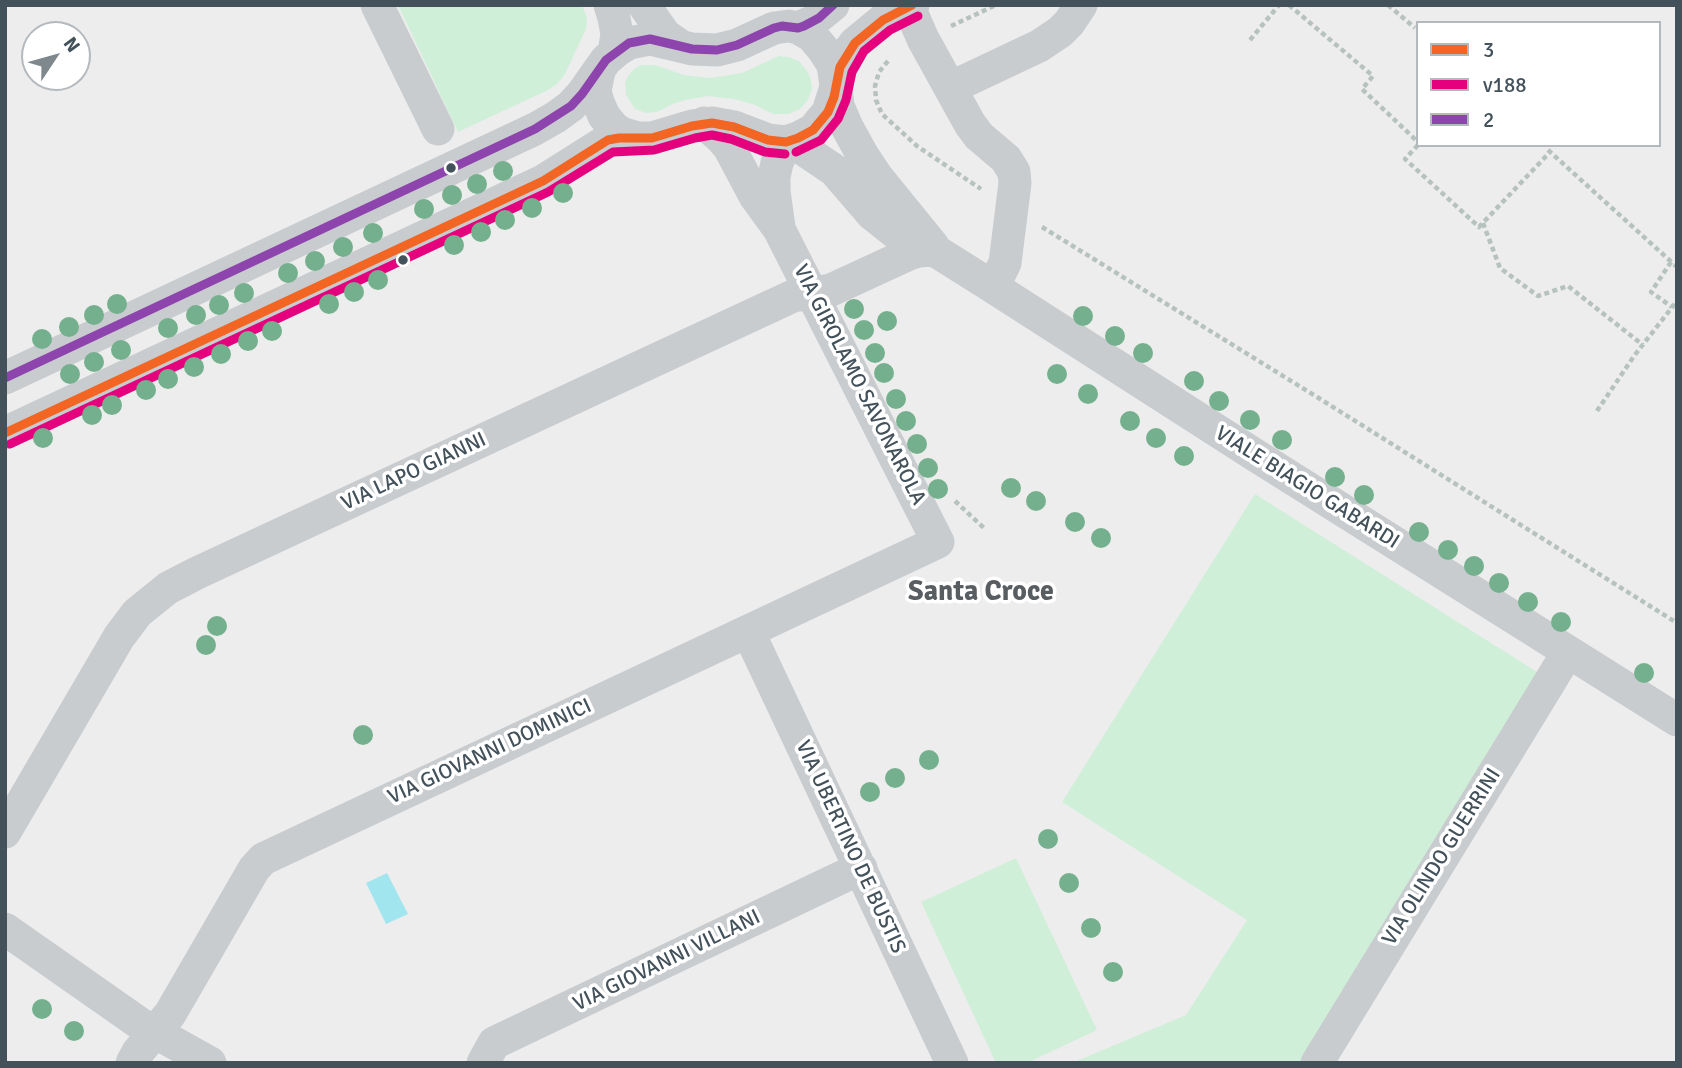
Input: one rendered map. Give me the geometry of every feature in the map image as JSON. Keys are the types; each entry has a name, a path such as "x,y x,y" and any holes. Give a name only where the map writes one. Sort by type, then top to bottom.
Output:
{"street":[{"path":"377,5 438,129"},
{"path":"610,5 617,34 595,90 604,116 614,128 638,138"},
{"path":"644,5 665,35 683,47"},
{"path":"5,377 535,129 571,106 606,62 629,43 645,39 692,50 717,50 737,45 774,28 797,27 812,22 833,5"},
{"path":"950,88 1039,46 1069,23 1081,5"},
{"path":"5,433 543,181 603,143 619,138 659,137 704,123 727,125 768,140 788,141 813,130 831,105 843,59 855,43 883,20 911,6 923,39 975,130 1011,166 1015,183 1005,264 993,287"},
{"name":"VIALE BIAGIO GABARDI","path":"797,27 812,36 832,63 838,106 863,156 936,252"},
{"name":"VIA GIROLAMO SAVONAROLA","path":"704,123 729,147 755,196 779,229 938,541"},
{"name":"VIALE BIAGIO GABARDI","path":"788,141 834,170 880,222 993,287 1677,720"},
{"name":"VIA GIROLAMO SAVONAROLA","path":"779,229 774,177 788,141"},
{"name":"VIA LAPO GIANNI","path":"5,832 114,644 137,613 162,592 197,573 793,296 831,290 909,254 919,251 936,252"},
{"name":"VIA GIOVANNI DOMINICI","path":"132,1063 170,1014 254,869 263,859 938,541"},
{"name":"VIA UBERTINO DE BUSTIS","path":"748,631 951,1063"},
{"name":"VIA OLINDO GUERRINI","path":"1317,1063 1568,652"},
{"name":"VIA GIOVANNI VILLANI","path":"483,1063 494,1043 861,868"},
{"path":"5,929 142,1025 210,1063"}],"path":[{"path":"948,28 996,5"},
{"path":"1250,40 1279,5"},
{"path":"1289,5 1373,76 1362,89 1416,141"},
{"path":"1388,5 1415,28"},
{"path":"893,57 876,79 876,100 882,114 941,164 1677,623"},
{"path":"1416,145 1405,159 1479,228 1549,151 1677,267"},
{"path":"1483,223 1500,268 1518,282 1538,296 1568,286 1643,345"},
{"path":"1671,262 1651,292 1672,307"},
{"path":"1597,411 1677,301"},
{"path":"952,498 984,528"}],"green space":[{"path":"398,5 582,5 587,22 565,74 557,84 458,132"},
{"path":"779,56 799,61 811,80 812,89 808,100 800,109 789,114 773,114 734,99 708,96 685,100 657,112 646,113 635,109 626,95 625,83 628,76 642,65 655,65 684,75 710,78 742,73"},
{"path":"1255,494 1545,677 1308,1063 1072,1063 1186,1015 1247,920 1062,802"},
{"path":"1016,858 1097,1030 1027,1063 996,1063 921,902"}],"water":[{"path":"387,873 408,914 386,924 366,883"}],"transit line":[{"name":"2","path":"5,378 535,129 571,106 606,60 629,43 650,39 692,49 717,50 737,45 774,28 804,26 819,18 833,5"},
{"name":"3","path":"5,433 543,181 608,140 652,138 712,123 734,127 768,140 786,142 798,138 813,130 828,112 840,67 855,43 883,20 912,5"},
{"name":"v188","path":"796,152 821,140 838,119 846,100 852,72 864,51 890,30 918,16"},
{"name":"v188","path":"10,444 548,192 613,152 654,150 712,135 765,152 785,154"}],"district":[{"name":"Santa Croce","path":"981,593"}]}
